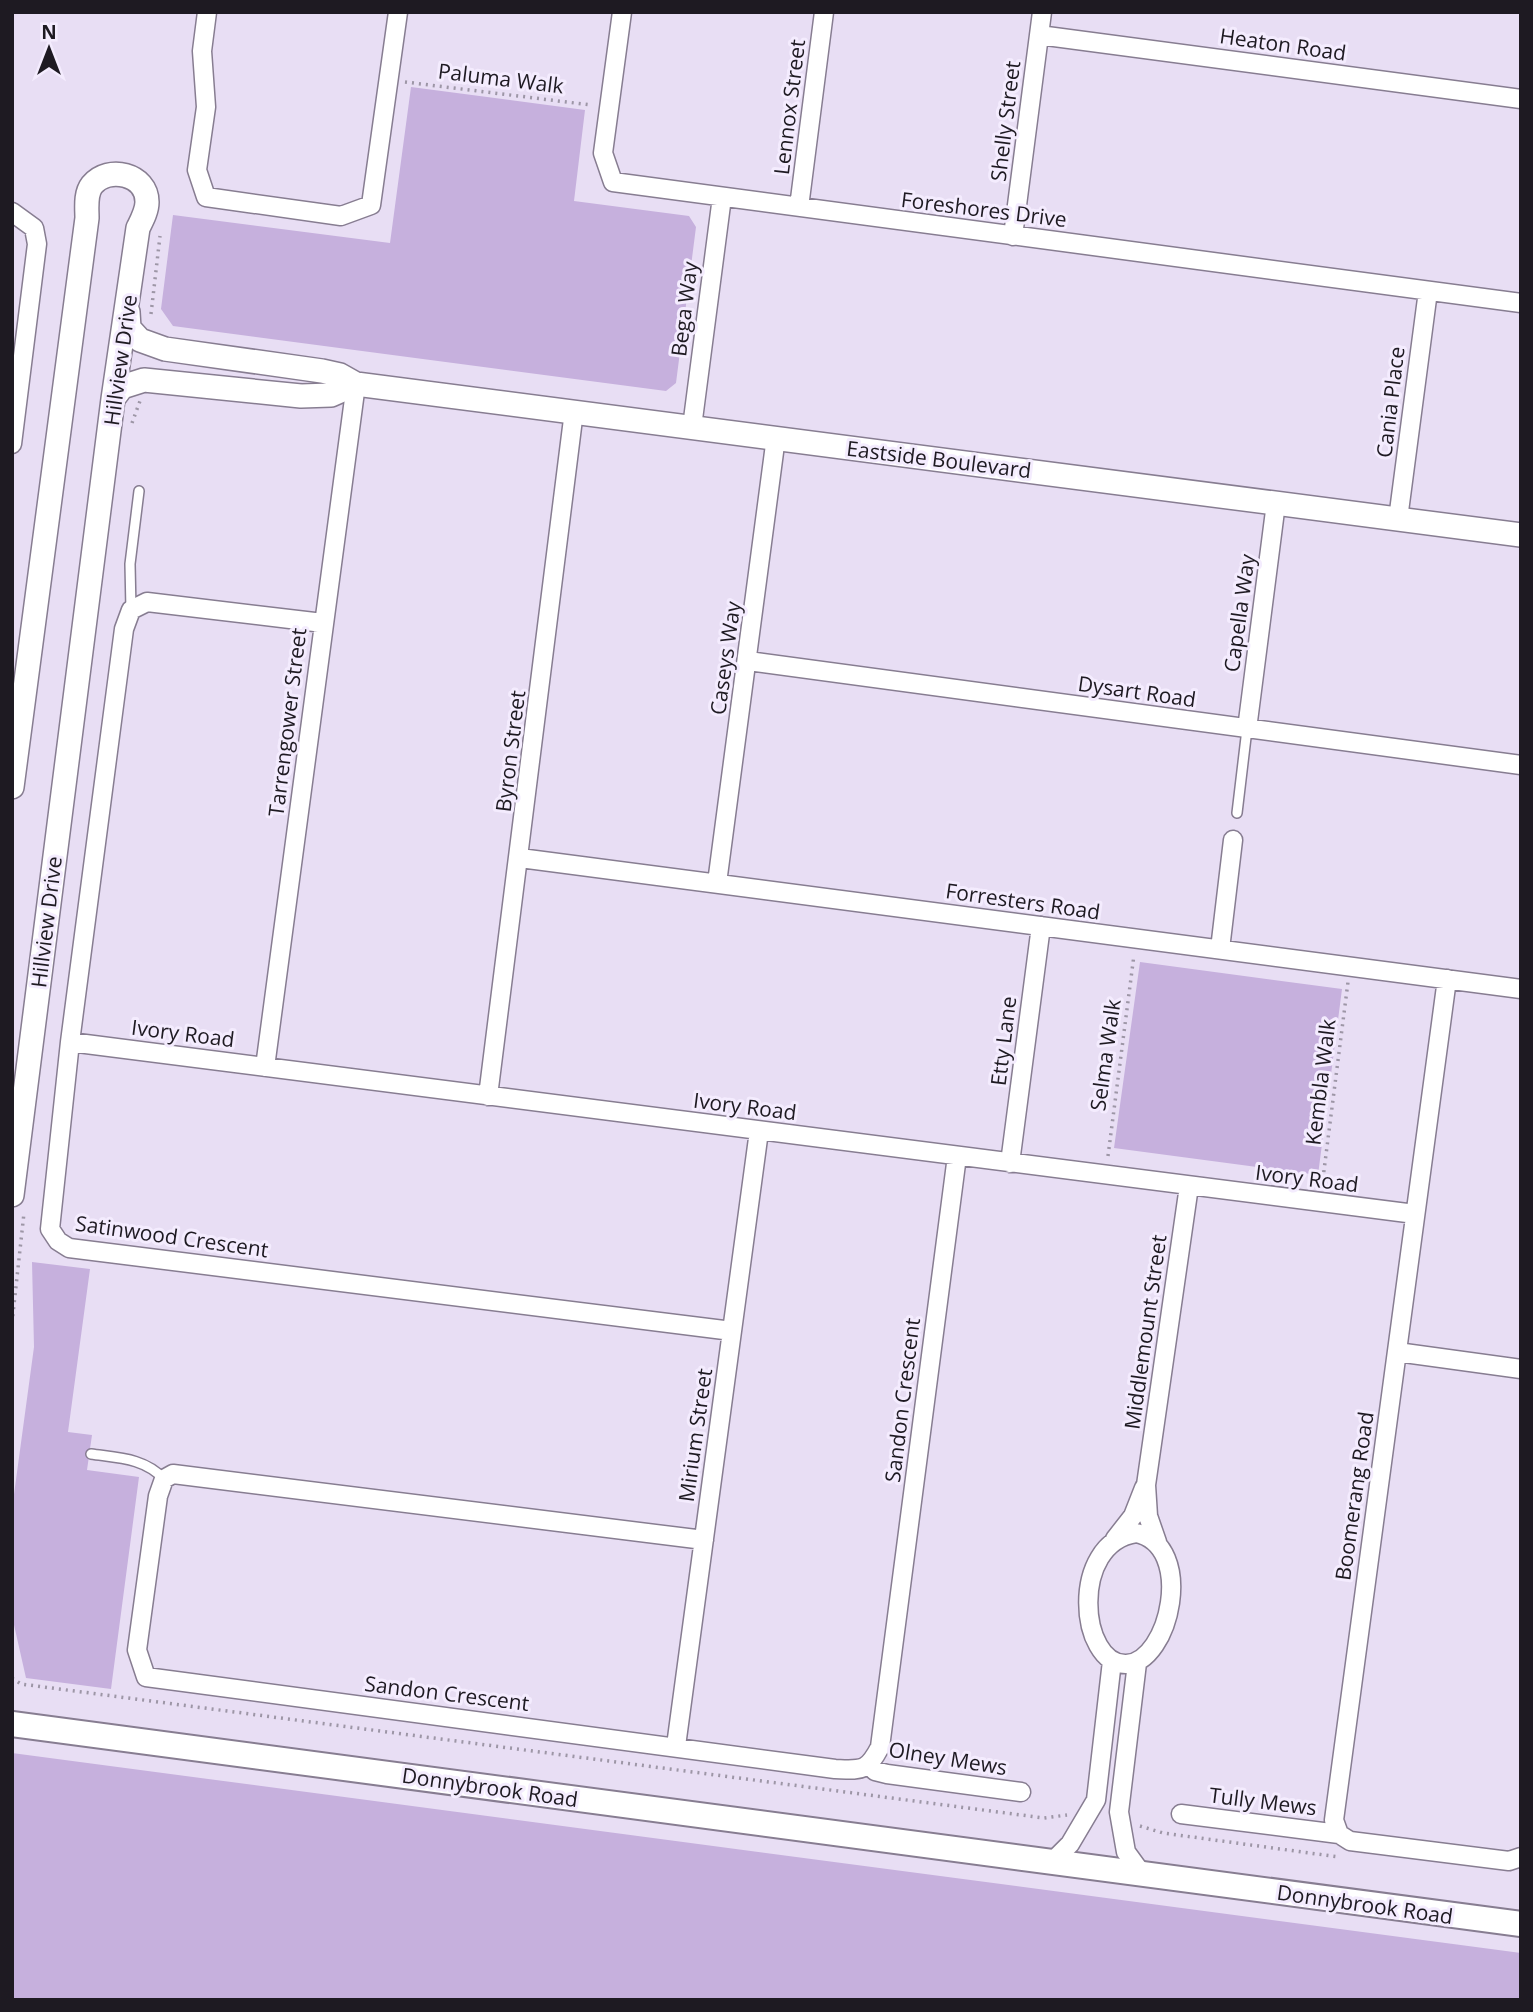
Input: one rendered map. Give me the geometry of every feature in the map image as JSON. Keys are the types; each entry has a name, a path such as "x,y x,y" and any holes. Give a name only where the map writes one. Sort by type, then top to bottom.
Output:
{"main road":[{"name":"Donnybrook Road","path":"13,1722 1521,1924"},
{"name":"Donnybrook Road","path":"968,1850 1006,1870 1169,1891 1209,1883"}],"street":[{"path":"207,12 202,51 205,107 198,170 206,197 341,216 371,205 398,12"},
{"name":"Foreshores Drive","path":"622,12 603,153 614,182 1521,303"},
{"name":"Lennox Street","path":"799,207 824,12"},
{"name":"Shelly Street","path":"1013,236 1042,12"},
{"name":"Heaton Road","path":"1039,35 1521,99"},
{"name":"Hillview Drive","path":"12,787 84,246 87,196 92,185 111,175 133,177 142,185 147,201 138,228 113,399 20,1075 12,1195"},
{"name":"Bega Way","path":"692,427 722,197"},
{"path":"12,212 34,228 37,244 12,444"},
{"name":"Cania Place","path":"1398,519 1428,291"},
{"name":"Eastside Boulevard","path":"128,309 129,328 140,340 165,349 322,371 340,375 356,384 1521,536"},
{"name":"Eastside Boulevard","path":"113,399 122,387 144,380 301,396 331,395 356,384"},
{"name":"Tarrengower Street","path":"265,1067 356,384"},
{"name":"Byron Street","path":"488,1096 520,858 574,411"},
{"name":"Caseys Way","path":"717,883 776,438"},
{"name":"Capella Way","path":"1247,729 1276,503"},
{"path":"131,611 147,602 323,622"},
{"name":"Satinwood Crescent","path":"131,611 124,629 69,1042 50,1229 58,1241 69,1248 732,1331"},
{"name":"Dysart Road","path":"748,661 1521,765"},
{"path":"1220,950 1233,841"},
{"name":"Forresters Road","path":"520,858 1521,989"},
{"name":"Etty Lane","path":"1010,1163 1041,926"},
{"name":"Boomerang Road","path":"1339,1834 1334,1820 1447,979"},
{"name":"Ivory Road","path":"69,1042 1415,1214"},
{"name":"Mirium Street","path":"676,1746 759,1131"},
{"name":"Sandon Crescent","path":"164,1479 158,1496 137,1650 146,1676 835,1769 859,1770 870,1765 880,1748 957,1156"},
{"name":"Middlemount Street","path":"1157,1542 1148,1516 1146,1485 1189,1186"},
{"path":"1396,1352 1521,1369"},
{"path":"164,1479 173,1474 185,1474 704,1540"},
{"name":"Middlemount Street","path":"1114,1540 1133,1516 1146,1485"},
{"path":"1137,1662 1123,1664 1112,1661 1095,1639 1087,1603 1089,1581 1096,1564 1114,1540 1136,1533 1148,1535 1157,1542 1168,1561 1171,1581 1169,1615 1156,1639 1137,1662 1119,1812 1126,1852 1142,1874"},
{"path":"1052,1862 1070,1844 1096,1800 1112,1661"},
{"name":"Olney Mews","path":"870,1765 887,1774 1021,1792"},
{"name":"Tully Mews","path":"1181,1814 1339,1834"},
{"path":"1339,1834 1350,1840 1443,1853 1509,1861 1521,1857"}],"lane":[{"path":"131,611 130,564 139,491"},
{"path":"1237,813 1247,729"},
{"path":"91,1454 134,1460 152,1467 164,1479"}],"path":[{"name":"Paluma Walk","path":"389,80 610,107"},
{"name":"Selma Walk","path":"1105,1175 1136,939"},
{"name":"Kembla Walk","path":"1320,1202 1350,967"},
{"path":"12,1678 21,1684 1030,1816 1062,1814 1087,1818"},
{"path":"1120,1820 1163,1833 1342,1857"}],"shaded area":[{"path":"411,87 585,110 574,201 689,216 696,227 676,383 666,391 173,326 161,309 173,215 390,243"},
{"path":"1140,962 1342,989 1318,1175 1114,1148"},
{"path":"32,1262 90,1269 68,1432 92,1435 87,1470 139,1477 111,1689 26,1678 12,1616 12,1509 34,1347"},
{"path":"12,1753 1521,1953 1521,2000 12,2000"}]}
